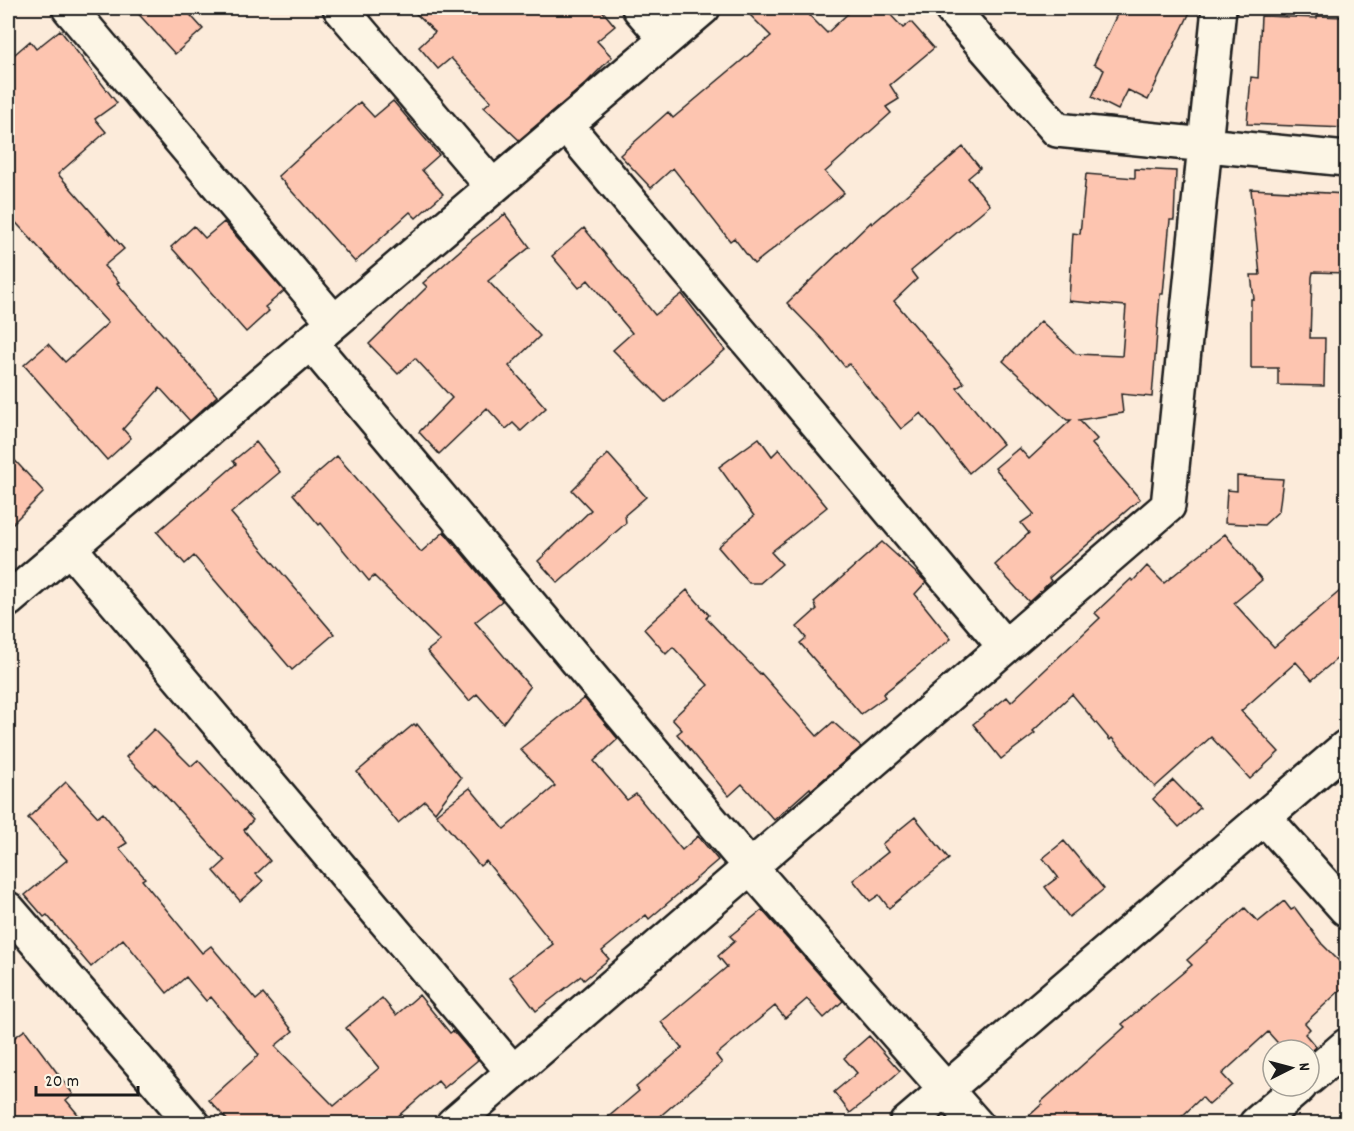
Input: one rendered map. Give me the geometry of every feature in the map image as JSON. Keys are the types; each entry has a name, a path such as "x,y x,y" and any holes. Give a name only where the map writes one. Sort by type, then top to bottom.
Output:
{"street":[{"path":"69,8 322,332 750,867 976,1124"},
{"path":"340,8 493,187"},
{"path":"639,8 666,39"},
{"path":"8,600 703,8"},
{"path":"951,8 1057,130 1347,159"},
{"path":"453,1124 1168,506 1219,8"},
{"path":"566,124 1005,647"},
{"path":"69,547 513,1072"},
{"path":"906,1124 1347,747"},
{"path":"1264,817 1347,909"},
{"path":"8,909 194,1124"},
{"path":"1321,1068 1347,1046"},
{"path":"1256,1124 1286,1098"}],"building":[{"path":"133,8 184,8 203,29 175,54"},
{"path":"410,8 600,8 615,26 597,41 612,57 585,84 519,140 484,107 491,101 451,58 438,69 419,47 435,32"},
{"path":"743,8 802,8 827,33 854,8 884,8 903,28 911,22 934,48 890,85 899,99 886,107 891,113 825,172 844,193 754,264 734,238 730,241 673,168 651,188 620,155 668,112 673,118 771,36"},
{"path":"1120,8 1192,8 1148,100 1128,90 1118,110 1092,97 1104,70 1094,64"},
{"path":"1261,16 1347,17 1347,128 1247,124 1251,77 1258,78"},
{"path":"60,30 117,103 95,119 106,132 58,174 124,249 104,266 217,396 190,421 160,388 123,429 131,438 107,460 24,365 48,344 65,362 108,323 8,214 8,60 30,41 36,49"},
{"path":"393,101 439,155 422,170 443,194 416,218 410,212 355,262 278,176 360,102 374,117"},
{"path":"963,147 980,168 968,178 990,205 911,271 917,279 894,301 964,383 957,388 1003,444 969,473 921,413 901,429 849,364 845,367 824,341 787,303 871,222 872,224"},
{"path":"1135,169 1176,171 1174,220 1170,220 1163,294 1160,294 1152,397 1121,394 1123,413 1079,420 1097,439 1092,444 1140,499 1049,578 1051,581 1029,602 995,565 1029,533 1021,523 1034,514 995,468 1019,448 1029,459 1071,420 1067,420 1003,361 1041,321 1076,354 1122,356 1126,306 1069,301 1073,233 1080,234 1086,174 1135,178"},
{"path":"1251,189 1347,194 1347,273 1313,272 1312,277 1310,338 1325,338 1324,386 1278,385 1278,368 1251,368 1251,299 1254,299 1251,275 1260,275"},
{"path":"505,214 530,247 488,281 540,336 509,366 546,408 521,431 513,423 506,429 487,408 439,454 419,432 452,398 415,358 398,374 369,344 427,287 423,283"},
{"path":"224,222 284,291 265,307 269,311 246,332 171,247 194,226 205,238"},
{"path":"584,228 655,315 682,294 725,350 665,402 613,350 632,333 588,280 579,288 552,256"},
{"path":"759,438 772,456 779,449 827,507 771,552 782,564 760,583 749,583 718,547 754,516 719,467"},
{"path":"256,442 280,472 231,513 334,634 292,670 194,556 185,564 157,532 236,464 233,461"},
{"path":"8,453 44,492 8,528"},
{"path":"608,454 646,497 625,515 626,523 558,583 538,561 591,510 572,490"},
{"path":"337,456 421,552 444,532 502,601 475,622 530,687 503,723 477,694 469,701 427,651 440,641 374,576 369,581 321,523 319,525 293,494"},
{"path":"1237,476 1283,479 1279,511 1264,525 1225,523 1227,490 1237,491"},
{"path":"1225,534 1262,580 1234,603 1274,647 1347,585 1347,650 1312,680 1296,662 1241,711 1279,752 1250,779 1211,737 1155,787 1112,738 1110,740 1072,694 1033,731 1035,733 1001,759 973,724 1007,697 1011,702 1100,618 1095,613 1147,566 1164,583"},
{"path":"882,542 926,582 915,594 951,639 883,694 885,697 861,714 800,643 806,638 797,627 817,609 814,602"},
{"path":"687,590 709,615 706,618 761,673 817,736 833,722 861,747 774,820 742,784 729,796 677,734 682,730 672,719 708,685 673,647 666,654 644,629"},
{"path":"584,698 618,739 594,761 627,800 636,794 682,850 698,836 718,860 649,919 646,915 602,951 609,959 584,980 581,976 536,1011 510,977 553,944 486,861 480,866 436,814 470,788 504,829 555,786 520,749"},
{"path":"414,724 416,726 417,724 461,778 435,812 425,801 398,823 357,772"},
{"path":"154,729 191,766 198,760 253,820 244,830 270,861 256,874 263,881 240,901 214,871 225,861 155,784 126,757"},
{"path":"1173,780 1200,808 1179,827 1153,799"},
{"path":"66,782 98,817 103,813 127,843 119,848 145,878 142,880 202,953 211,946 256,1000 263,994 293,1031 275,1046 334,1106 379,1068 346,1028 382,998 396,1015 419,995 450,1033 453,1031 478,1060 444,1088 438,1081 389,1124 231,1124 209,1100 259,1055 211,997 206,1001 186,977 167,993 123,939 91,967 47,915 44,917 25,895 67,860 28,818"},
{"path":"915,817 949,859 889,908 879,895 870,901 853,880 888,852 882,844"},
{"path":"1064,841 1104,889 1069,917 1045,887 1058,877 1043,858"},
{"path":"1284,901 1291,910 1295,908 1322,944 1347,969 1347,984 1305,1023 1310,1029 1305,1034 1308,1038 1273,1038 1268,1032 1222,1074 1232,1085 1209,1105 1202,1097 1174,1124 1020,1124 1042,1104 1041,1102 1125,1027 1122,1024 1192,965 1187,960 1245,908 1258,922"},
{"path":"762,910 843,1001 824,1018 807,999 785,1018 775,1006 716,1055 722,1063 651,1124 600,1124 639,1091 636,1087 682,1048 661,1022 727,967 718,956 735,941 730,936"},
{"path":"25,1030 73,1094 66,1100 86,1124 8,1124 8,1042"},
{"path":"869,1036 900,1071 850,1113 834,1092 857,1073 844,1058"}]}
